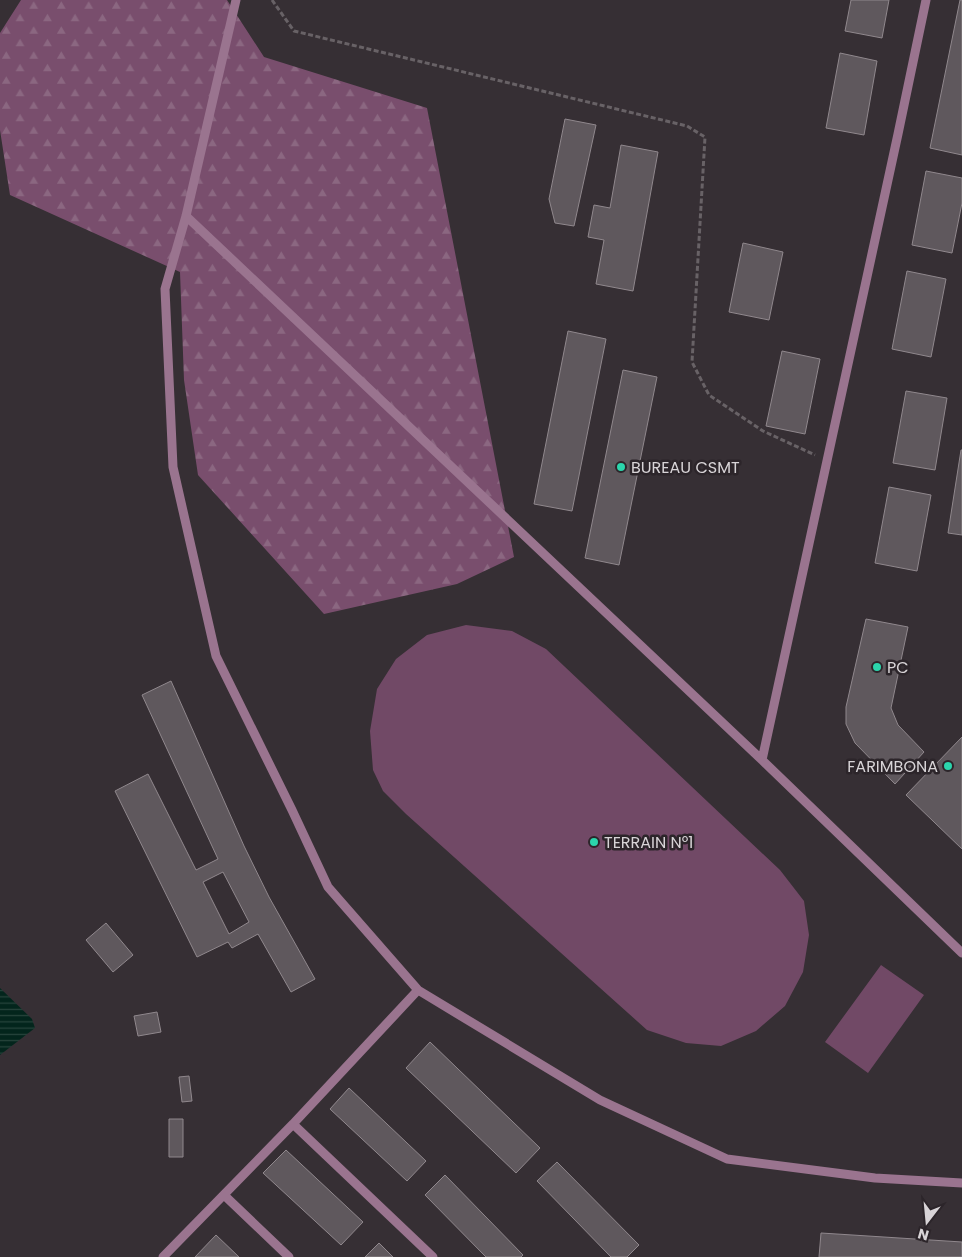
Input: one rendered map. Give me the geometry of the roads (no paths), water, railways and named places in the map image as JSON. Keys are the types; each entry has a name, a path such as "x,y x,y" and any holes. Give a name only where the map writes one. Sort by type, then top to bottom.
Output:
{"lane":[{"path":"236,0 186,216 165,289 173,467 216,656 328,887 418,990 600,1100 727,1159 875,1178 962,1183"},
{"path":"762,760 926,0"},
{"path":"186,216 762,760 962,953"},
{"path":"163,1257 293,1124 418,990"},
{"path":"293,1124 433,1257"},
{"path":"224,1195 289,1257"}],"place":[{"name":"BUREAU CSMT","path":"621,467"},
{"name":"PC","path":"877,667"},
{"name":"FARIMBONA","path":"948,766"},
{"name":"TERRAIN N°1","path":"594,842"}]}
